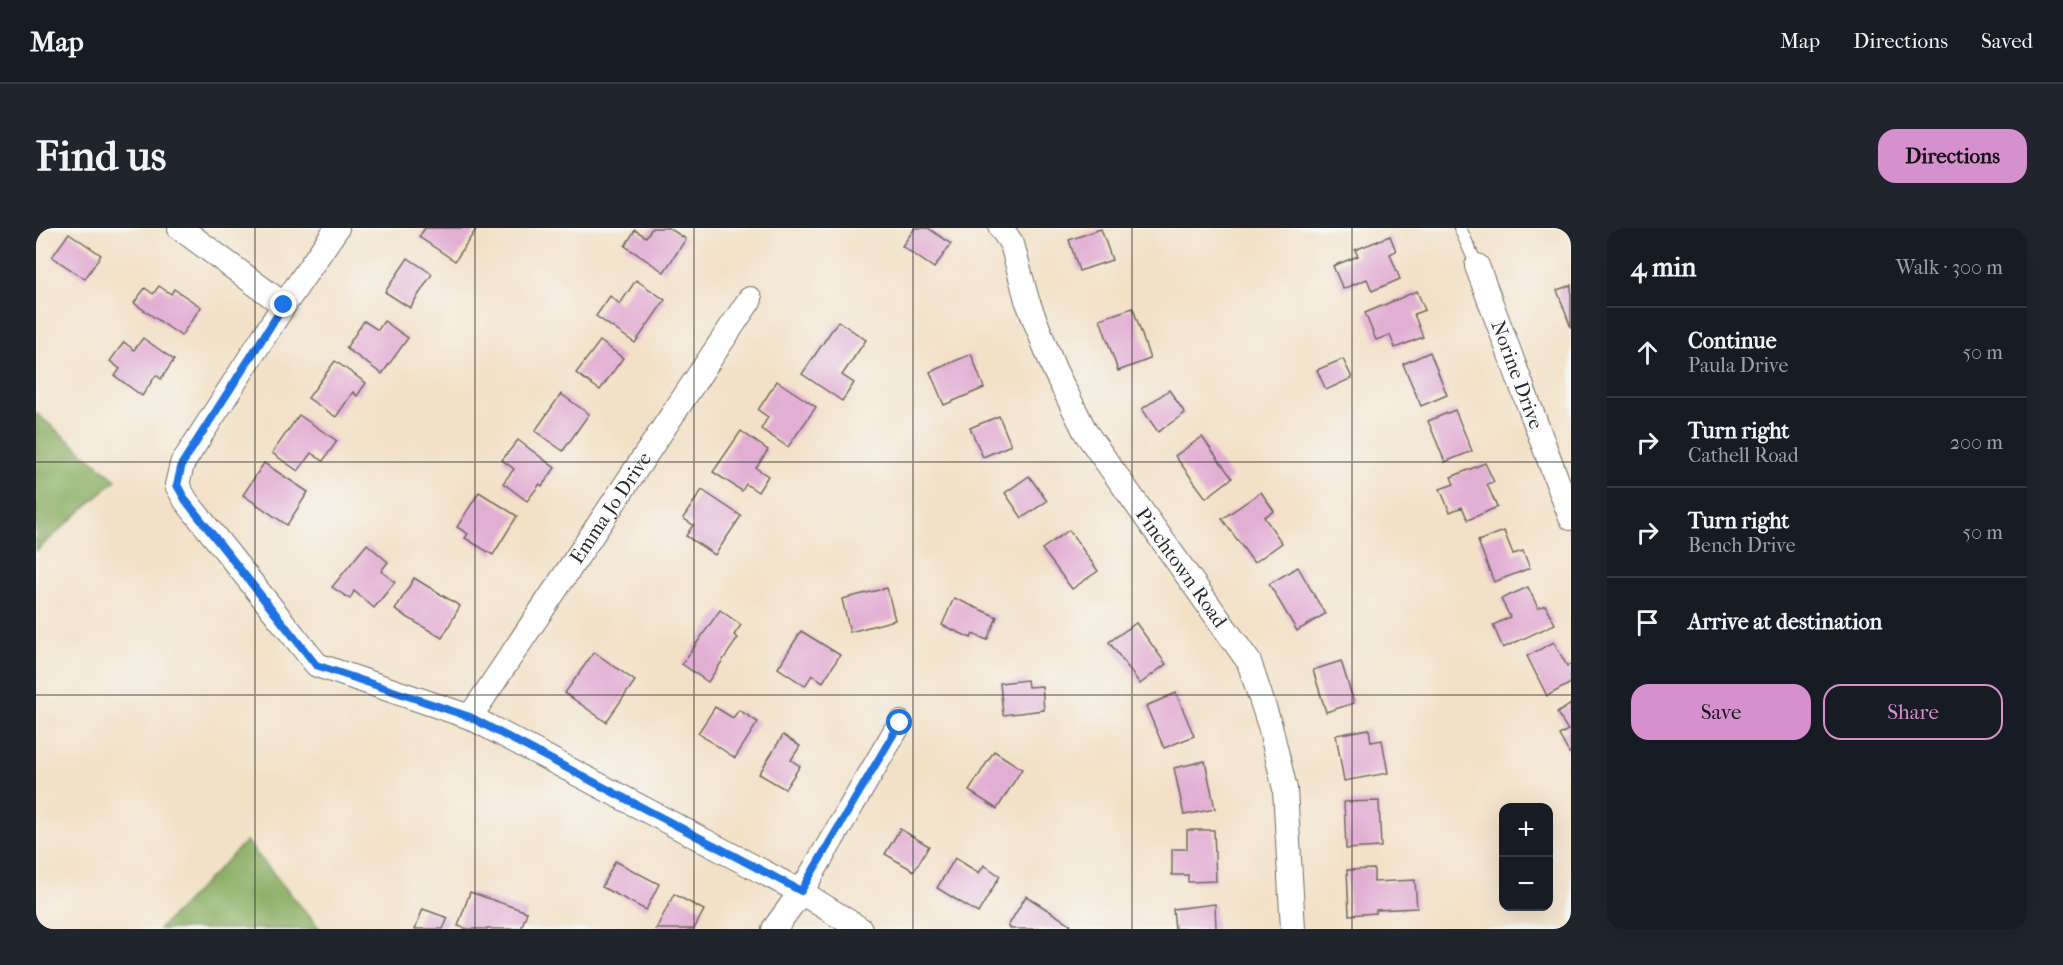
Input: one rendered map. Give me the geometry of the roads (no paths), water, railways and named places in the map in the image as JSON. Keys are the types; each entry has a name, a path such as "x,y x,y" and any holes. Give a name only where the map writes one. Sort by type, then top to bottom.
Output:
{"street":[{"path":"180,228 284,305"},
{"path":"338,228 284,305 182,464 177,485 186,501 316,665 470,717 801,891 860,929"},
{"name":"Pinchtown Road","path":"1001,228 1012,244 1028,300 1054,369 1086,433 1249,662 1270,726 1285,789 1293,929"},
{"name":"Norine Drive","path":"1477,266 1571,518"},
{"name":"Emma Jo Drive","path":"470,717 750,299"},
{"path":"774,929 801,891 900,723"}],"lane":[{"path":"1460,228 1477,266"}]}
